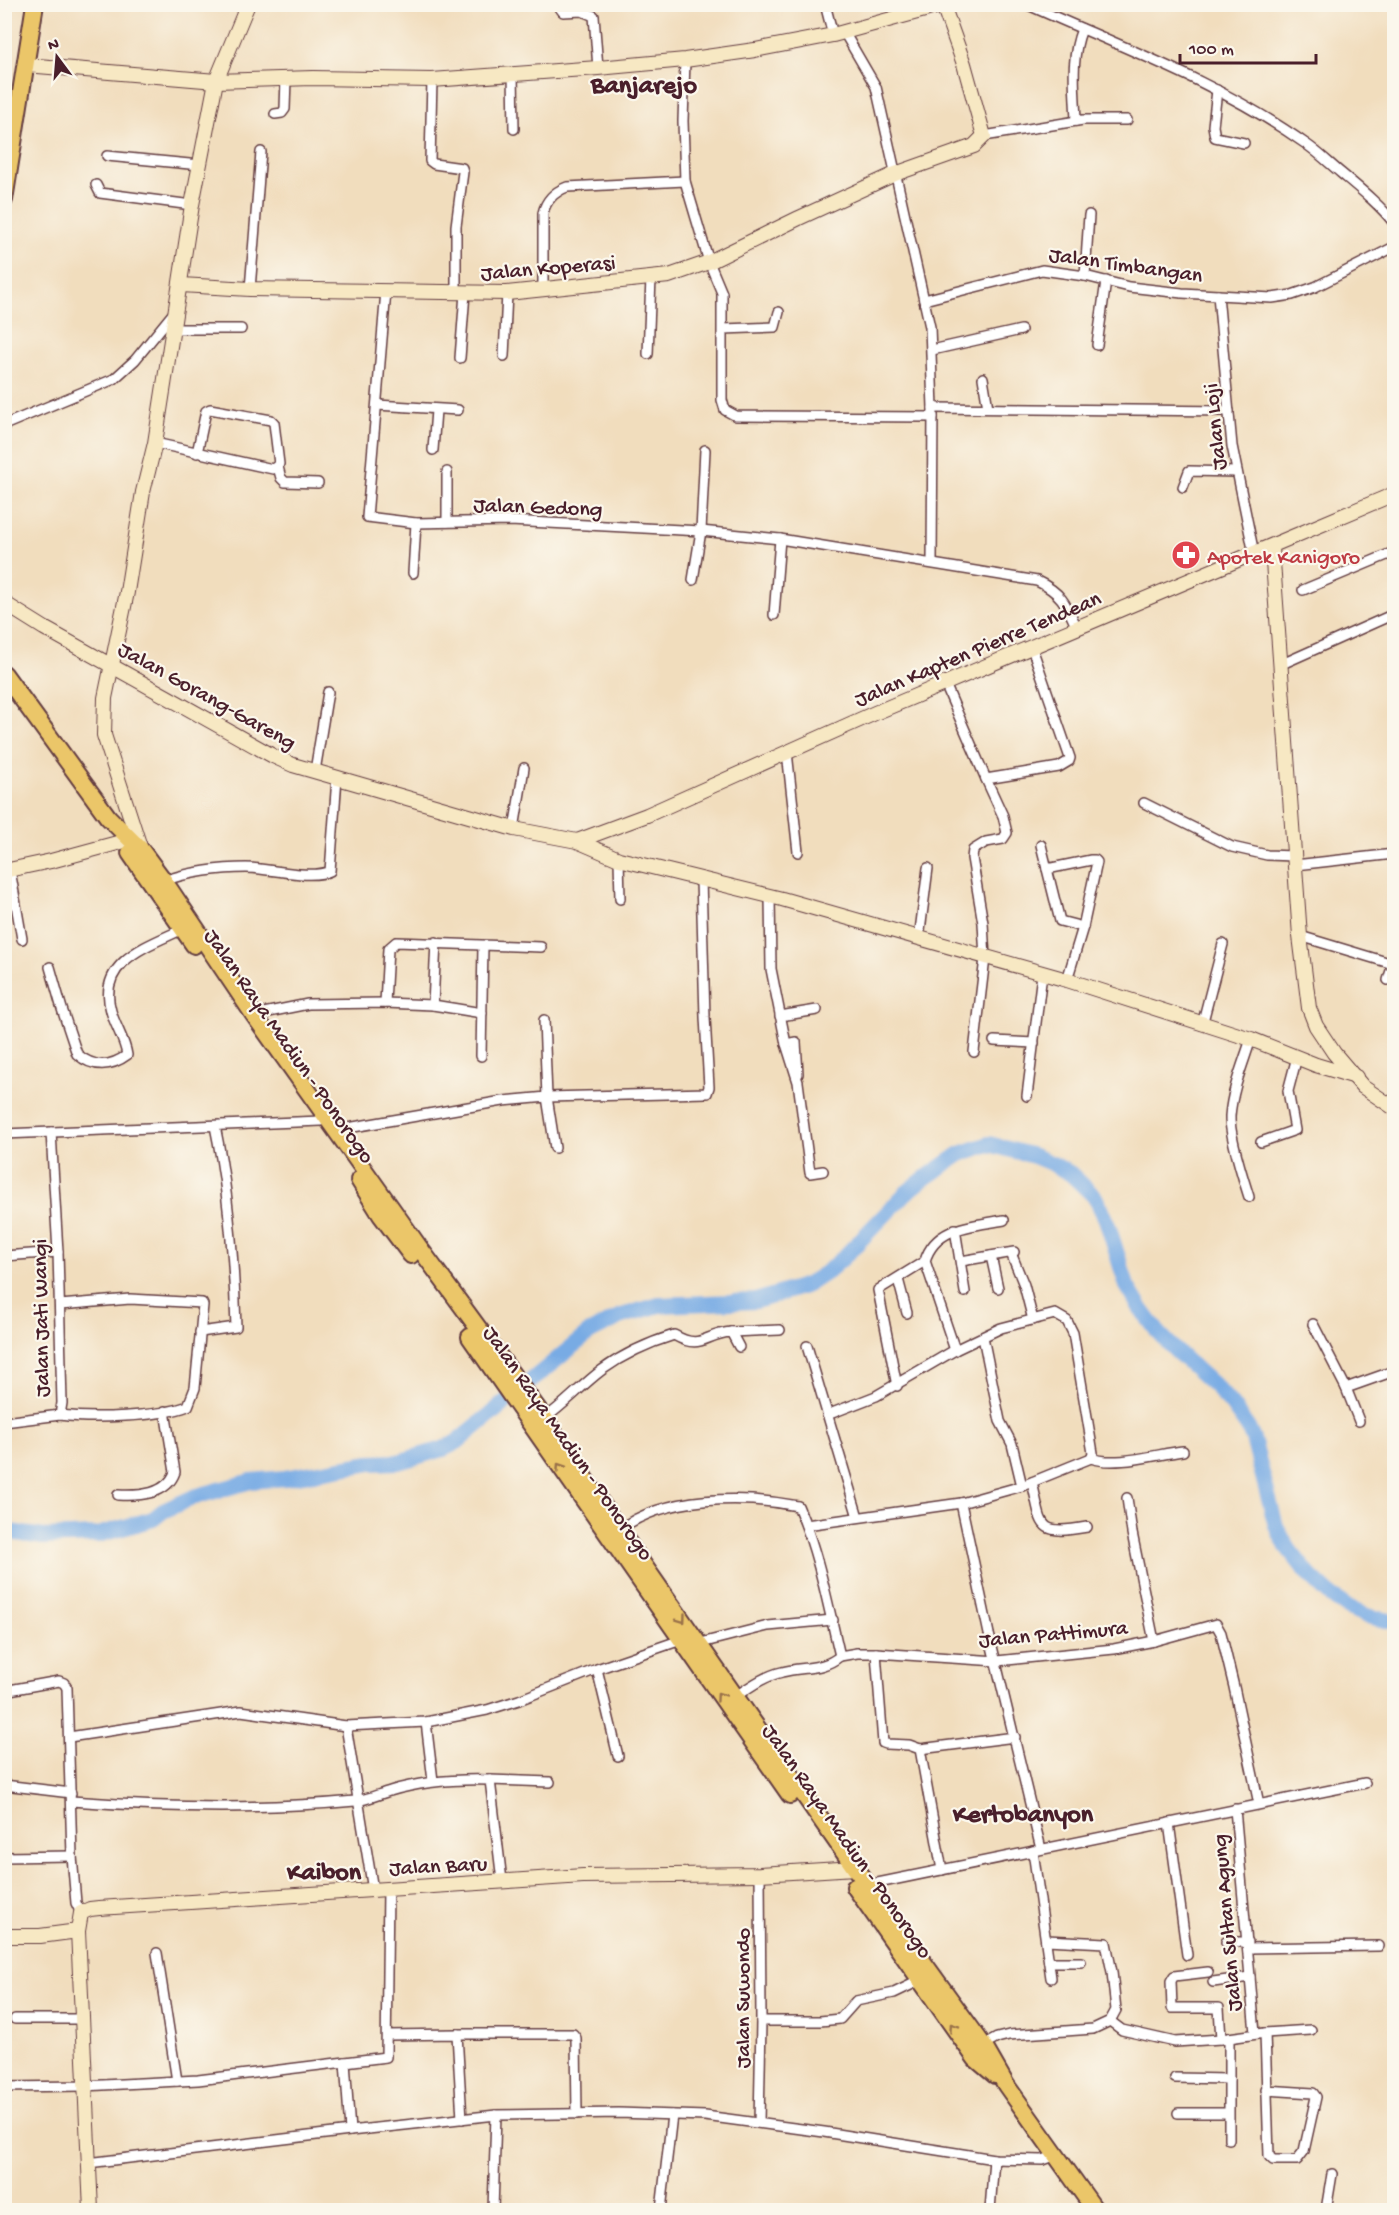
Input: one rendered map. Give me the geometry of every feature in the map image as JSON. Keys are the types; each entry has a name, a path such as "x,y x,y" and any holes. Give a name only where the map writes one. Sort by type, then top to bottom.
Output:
{"highway":[{"path":"4,200 35,4"},
{"name":"Jalan Raya Madiun - Ponorogo","path":"4,674 108,817 121,842 254,1015 336,1130 417,1253 471,1329 544,1416 581,1486 689,1644 926,1977 1057,2155 1089,2209"},
{"name":"Jalan Raya Madiun - Ponorogo","path":"108,817 141,850 164,881 188,927 321,1121 381,1215 417,1253"},
{"name":"Jalan Raya Madiun - Ponorogo","path":"581,1486 619,1530 689,1644 736,1696 849,1868 868,1885 926,1977"}],"street":[{"path":"141,850 104,735 105,698 127,592 143,492 155,442 192,205 216,81 248,4"},
{"path":"557,4 558,9 563,12 585,11 594,16 598,68"},
{"path":"825,4 839,34 876,87 924,300 932,350 932,563"},
{"path":"1026,4 1217,90 1266,117 1307,145 1380,206 1395,223"},
{"path":"26,65 216,81 286,78 432,80 685,60 755,50 839,34 943,5 964,64 984,136 1076,121 1127,120"},
{"path":"1076,121 1074,75 1076,47 1082,29"},
{"path":"685,60 683,121 685,181 709,262 722,293 722,400 728,413 736,416 933,413 988,408 1229,411"},
{"path":"513,74 514,129"},
{"path":"275,114 282,113 285,109 286,78"},
{"path":"432,80 430,161 434,164 462,168 463,172 456,226 461,293 460,358"},
{"path":"1217,90 1213,126 1215,137 1244,143"},
{"name":"Jalan Koperasi","path":"181,285 250,289 507,293 651,278 686,272 895,174 974,146 984,136"},
{"path":"250,289 261,152"},
{"path":"107,156 200,165"},
{"path":"543,289 543,213 545,205 559,190 567,187 685,181"},
{"path":"96,185 100,193 192,205"},
{"path":"1085,276 1089,215"},
{"name":"Jalan Timbangan","path":"924,300 1034,270 1059,271 1129,287 1182,293 1272,298 1292,295 1315,287 1395,247"},
{"path":"648,354 651,278"},
{"path":"1097,345 1106,281"},
{"name":"Jalan Gedong","path":"386,291 367,517 416,523 510,521 700,531 780,539 1037,581 1060,594 1077,628"},
{"path":"504,356 507,293"},
{"name":"Jalan Loji","path":"1218,295 1237,472 1254,554"},
{"path":"4,425 114,379 135,360 177,309"},
{"path":"723,329 775,327 779,312"},
{"path":"174,329 241,329"},
{"path":"932,350 1021,330"},
{"path":"983,378 988,408"},
{"path":"377,405 458,410"},
{"path":"198,453 206,411 210,409 273,421 281,478 285,482 318,483"},
{"path":"433,450 436,410"},
{"path":"155,442 273,469 278,467"},
{"path":"693,580 700,531 705,450"},
{"path":"1183,487 1189,471 1237,472"},
{"path":"447,472 447,522"},
{"name":"Jalan Kapten Pierre Tendean","path":"577,841 647,815 945,684 1272,548 1395,494"},
{"path":"413,573 416,523"},
{"path":"774,615 780,539"},
{"path":"1272,548 1300,936 1308,999 1316,1026 1334,1053 1363,1087 1395,1108"},
{"path":"1303,590 1395,552"},
{"name":"Jalan Gorang-Gareng","path":"4,603 273,756 315,771 514,829 577,841 619,859 770,896 1067,980 1356,1077"},
{"path":"1282,664 1395,614"},
{"path":"986,779 1046,770 1059,767 1069,761 1069,752 1032,648"},
{"path":"945,684 1003,816 1007,832 1003,838 986,842 973,850 972,858 983,923 985,958 974,1052"},
{"path":"315,771 328,692"},
{"path":"787,752 798,852"},
{"path":"514,829 524,768"},
{"path":"164,881 183,875 245,868 317,874 330,871 337,778"},
{"path":"1144,803 1232,846 1267,855 1295,860 1395,854"},
{"path":"22,939 7,870 121,842"},
{"path":"1041,845 1060,921 1083,927"},
{"path":"619,859 620,899"},
{"path":"1047,869 1091,860 1097,862 1083,927 1067,980"},
{"path":"920,939 928,868"},
{"path":"336,1130 502,1101 705,1094 708,1092 701,880"},
{"path":"770,896 771,969 786,1044 796,1042 799,1065 798,1082 810,1173 824,1171"},
{"path":"50,967 77,1054 96,1065 113,1062 127,1054 108,999 116,971 125,958 188,927"},
{"path":"1300,936 1394,962 1388,980"},
{"path":"386,1003 387,949 391,944 402,940 483,946 542,947"},
{"path":"433,1005 435,942"},
{"path":"1202,1024 1223,944"},
{"path":"481,1056 483,946"},
{"path":"1027,1096 1042,974"},
{"path":"254,1015 308,1004 386,1003 433,1005 482,1013"},
{"path":"780,1016 817,1010"},
{"path":"544,1020 546,1098 555,1148"},
{"path":"1249,1197 1239,1163 1230,1115 1240,1072 1251,1040"},
{"path":"994,1041 1034,1043"},
{"path":"1261,1142 1295,1130 1288,1091 1296,1057"},
{"path":"4,1134 321,1121"},
{"path":"200,1332 236,1327 234,1255 225,1172 215,1126"},
{"name":"Jalan Jati Wangi","path":"51,1132 60,1305 60,1415 74,1417 165,1411 186,1407 191,1402 195,1388 203,1305 130,1299 60,1305"},
{"path":"956,1350 925,1261 928,1249 938,1238 955,1229 1004,1220"},
{"path":"955,1229 965,1292"},
{"path":"4,1256 58,1252"},
{"path":"961,1261 1012,1253 1024,1285 1033,1320"},
{"path":"991,1256 998,1288"},
{"path":"897,1386 878,1290 898,1280 925,1261"},
{"path":"898,1280 907,1313"},
{"path":"827,1414 897,1386 956,1350 1001,1328 1055,1314 1067,1321 1073,1333 1093,1453 1091,1458"},
{"path":"1313,1324 1346,1388 1359,1420"},
{"path":"544,1416 601,1371 624,1355 648,1343 674,1335 690,1343 699,1342 721,1333 780,1330"},
{"path":"731,1332 739,1347"},
{"path":"983,1337 1000,1421 1012,1444 1022,1486"},
{"path":"807,1346 858,1517"},
{"path":"1346,1388 1395,1371"},
{"path":"118,1495 138,1496 153,1493 172,1481 175,1472 165,1411"},
{"path":"4,1422 60,1415"},
{"path":"806,1525 961,1503 1022,1486 1091,1458 1099,1461 1115,1461 1183,1450"},
{"path":"1032,1482 1042,1522 1047,1528 1059,1532 1087,1527"},
{"path":"1127,1498 1132,1533 1155,1641"},
{"path":"619,1530 632,1521 690,1502 775,1502 798,1506 806,1525 833,1620 840,1656"},
{"path":"961,1503 1015,1737 1037,1850 1051,1978"},
{"path":"69,1737 241,1711 346,1726 426,1722 487,1710 519,1700 597,1669 689,1644 768,1626 833,1620"},
{"name":"Jalan Pattimura","path":"736,1696 755,1683 781,1672 824,1666 840,1656 857,1653 997,1661 1114,1649 1155,1641 1214,1624 1218,1625 1221,1633 1259,1804"},
{"path":"876,1653 883,1743 914,1745 920,1749 1015,1737"},
{"path":"597,1669 618,1756"},
{"path":"4,1691 59,1681 67,1688 72,1856 76,1903 81,1913 78,1931 91,2211"},
{"path":"426,1722 433,1781"},
{"path":"346,1726 373,1890"},
{"path":"920,1749 942,1870"},
{"path":"490,1780 502,1881"},
{"path":"4,1785 140,1806 266,1808 359,1801 391,1790 433,1781 550,1782"},
{"path":"868,1885 1365,1782"},
{"name":"Jalan Sultan Agung","path":"1235,1809 1250,1977 1260,2033 1266,2090 1269,2156 1273,2160 1297,2160 1304,2151 1316,2097 1313,2093 1266,2090"},
{"path":"1169,1823 1187,1955"},
{"path":"4,1857 72,1856"},
{"name":"Jalan Baru","path":"81,1913 99,1908 583,1876 760,1874 849,1868"},
{"name":"Jalan Suwondo","path":"759,2123 760,1874"},
{"path":"4,2086 84,2086 198,2080 387,2057 388,1888"},
{"path":"4,1936 40,1936 78,1931"},
{"path":"978,2049 1009,2035 1093,2029 1110,2021 1116,2010 1106,1943 1046,1940"},
{"path":"1226,1942 1248,1945 1379,1946"},
{"path":"157,1953 177,2081"},
{"path":"1049,1962 1081,1962"},
{"path":"1208,1972 1174,1976 1171,1981 1171,2006 1174,2009 1219,2008 1229,2079 1229,2139"},
{"path":"761,2021 840,2019 856,2001 894,1993 926,1977"},
{"path":"1213,1982 1250,1977"},
{"path":"15,2019 82,2019"},
{"path":"1110,2021 1122,2030 1175,2042 1311,2030"},
{"path":"456,2034 462,2119"},
{"path":"388,2035 573,2034 576,2038 577,2114"},
{"path":"345,2062 350,2130"},
{"path":"1175,2078 1229,2079"},
{"path":"1178,2113 1228,2113"},
{"path":"88,2163 350,2130 496,2115 577,2114 705,2116 994,2159 1043,2160 1057,2155"},
{"path":"493,2211 496,2115"},
{"path":"661,2211 672,2115"},
{"path":"990,2211 994,2159"},
{"path":"1326,2211 1332,2174"}],"waterway":[{"path":"4,1531 43,1537 98,1535 153,1519 163,1511 194,1497 251,1481 285,1478 370,1463 398,1462 443,1449 457,1442 590,1332 622,1316 659,1305 756,1301 807,1285 844,1257 906,1193 925,1178 960,1154 989,1144 1034,1156 1053,1164 1071,1174 1095,1197 1106,1219 1127,1286 1139,1306 1175,1350 1216,1387 1248,1428 1276,1526 1287,1547 1310,1576 1348,1608 1367,1616 1394,1622"}],"place":[{"name":"Apotek Kanigoro","path":"1186,555"}],"district":[{"name":"Banjarejo","path":"644,83"},
{"name":"Kertobanyon","path":"1023,1812"},
{"name":"Kaibon","path":"324,1870"}]}
